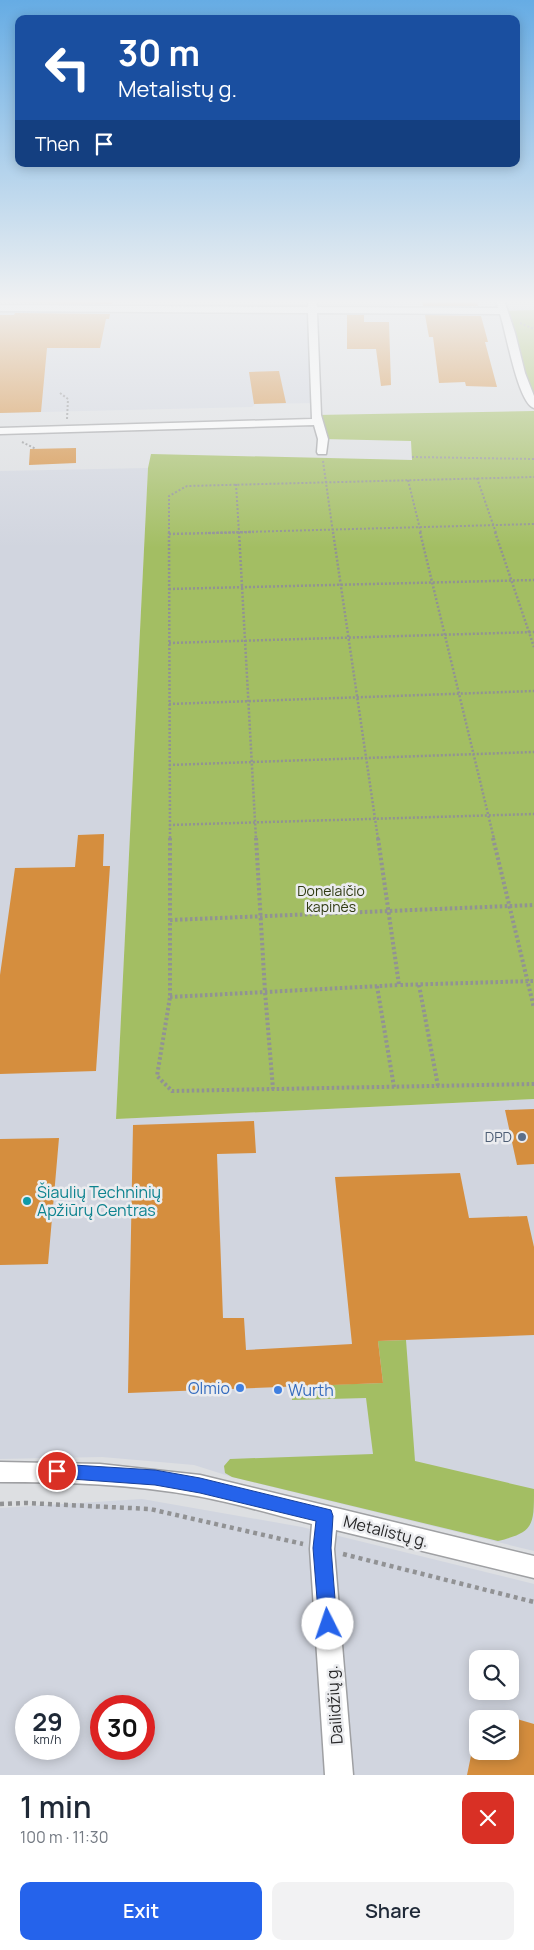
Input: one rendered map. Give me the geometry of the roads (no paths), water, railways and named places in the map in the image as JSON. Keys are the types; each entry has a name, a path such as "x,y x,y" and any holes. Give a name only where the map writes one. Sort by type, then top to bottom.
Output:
{"street":[{"path":"315,383 316,415 323,439 322,452"},
{"path":"522,383 534,405"},
{"path":"0,431 319,422"},
{"name":"Metalistų g.","path":"0,1472 57,1471 155,1478 200,1486 534,1567"},
{"name":"Dailidžių g.","path":"325,1516 322,1548 339,1775"}],"place":[{"name":"DPD","path":"522,1137"},
{"name":"Šiaulių Techninių Apžiūrų Centras","path":"27,1201"},
{"name":"Olmio","path":"240,1388"},
{"name":"Wurth","path":"278,1390"}],"park label":[{"name":"Donelaičio kapinės","path":"331,900"}]}
